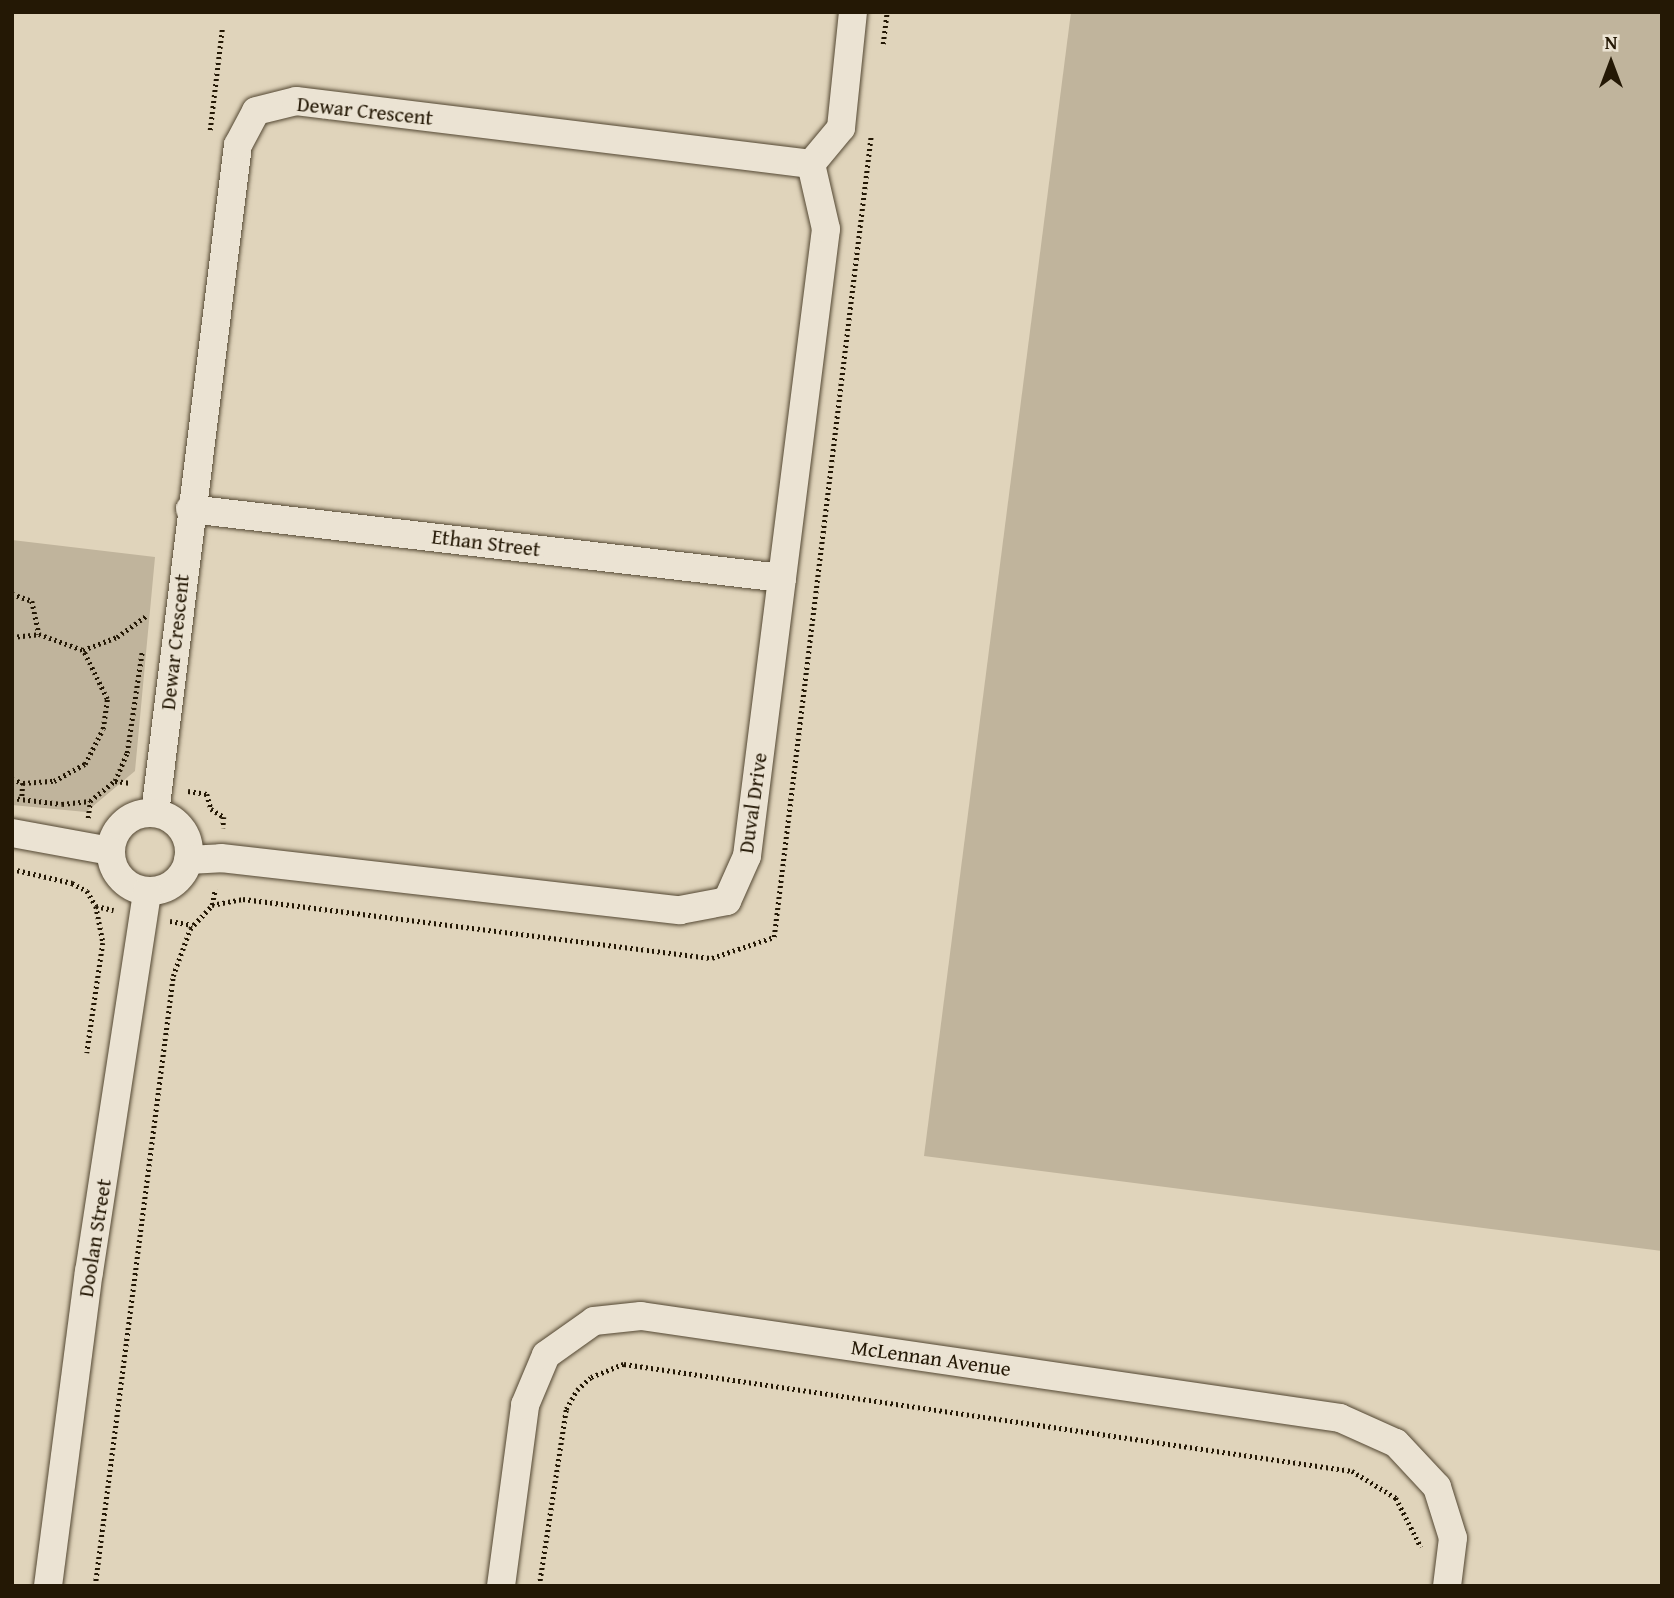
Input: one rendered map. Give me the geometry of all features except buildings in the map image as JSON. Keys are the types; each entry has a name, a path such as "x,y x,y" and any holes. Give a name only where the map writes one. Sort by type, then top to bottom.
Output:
{"street":[{"path":"811,164 841,128 853,12"},
{"name":"Dewar Crescent","path":"155,813 190,509 238,145 256,111 296,101 811,164"},
{"name":"Duval Drive","path":"188,860 221,858 680,909 727,901 747,856 826,229 811,164"},
{"name":"Ethan Street","path":"190,509 782,578"},
{"path":"155,813 167,817 184,833 188,860 171,885 148,891 122,880 110,851 123,823 155,813"},
{"path":"12,833 110,851"},
{"name":"Doolan Street","path":"48,1586 89,1272 148,891"},
{"name":"McLennan Avenue","path":"501,1586 525,1405 546,1355 594,1321 641,1316 1340,1418 1396,1443 1437,1487 1452,1538 1447,1586"}],"path":[{"path":"881,54 887,12"},
{"path":"95,1586 173,976 190,929 212,905 243,898 712,958 774,937 873,122"},
{"path":"12,594 32,601 39,634"},
{"path":"12,637 39,634 83,650 117,638 148,615"},
{"path":"12,779 23,783 54,780 85,764 97,747 107,699 83,650"},
{"path":"22,799 23,783"},
{"path":"12,869 72,883 87,891 96,906 103,943 87,1053"},
{"path":"539,1586 566,1409 576,1390 591,1377 624,1363 1352,1471 1396,1498 1417,1534 1423,1556"}],"shaded area":[{"path":"1071,12 1662,12 1662,1251 924,1156"},
{"path":"12,540 155,557 135,771 86,812 12,805"}]}
